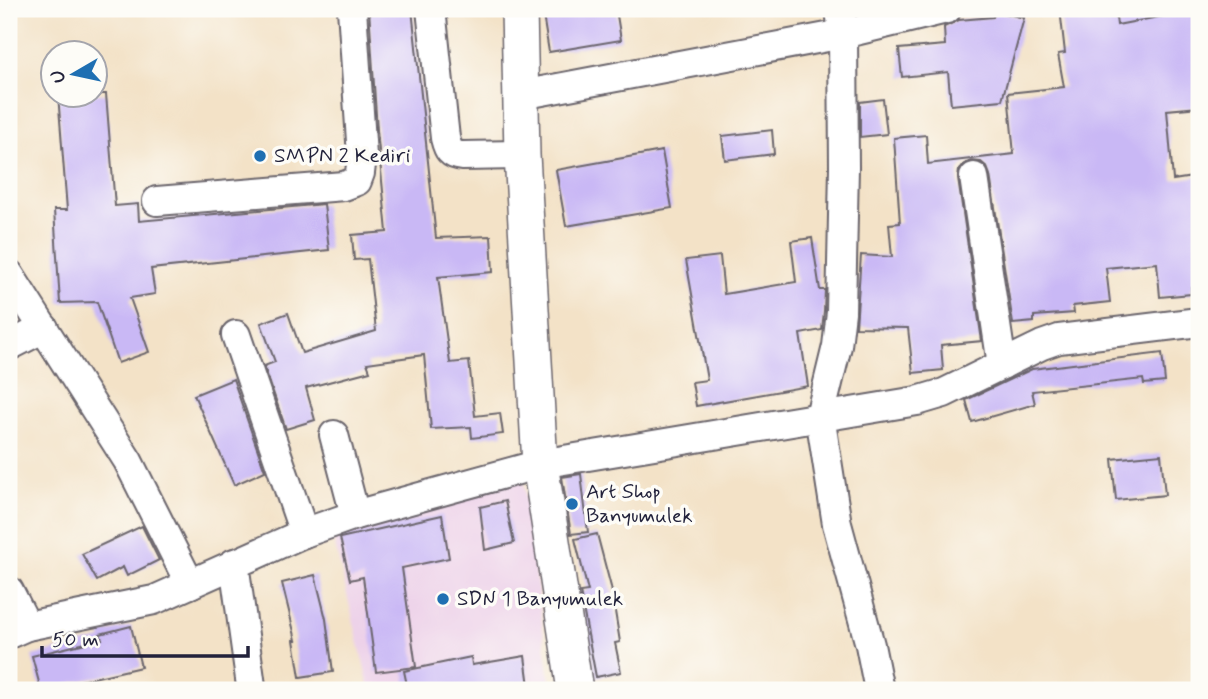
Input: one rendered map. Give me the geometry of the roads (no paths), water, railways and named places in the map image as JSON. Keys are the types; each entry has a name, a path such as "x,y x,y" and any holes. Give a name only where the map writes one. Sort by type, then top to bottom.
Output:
{"main road":[{"path":"519,9 522,155 540,464 575,690"}],"street":[{"path":"157,201 344,186 357,181 362,156 352,9"},
{"path":"431,9 445,138 449,151 456,156 522,155"},
{"path":"521,95 842,21 947,9"},
{"path":"842,21 844,167 841,312 838,346 820,416 837,524 870,645 879,690"},
{"path":"974,177 1002,365"},
{"path":"9,274 128,461 190,584"},
{"path":"9,591 18,630 138,604 304,533 355,515 540,464 933,397 1042,345 1059,340 1199,322"},
{"path":"9,346 44,328"},
{"path":"236,335 304,533"},
{"path":"334,435 355,515"},
{"path":"234,562 251,686"}],"place":[{"name":"SMPN 2 Kediri","path":"260,156"},
{"name":"Art Shop Banyumulek","path":"572,504"},
{"name":"SDN 1 Banyumulek","path":"443,599"}]}
